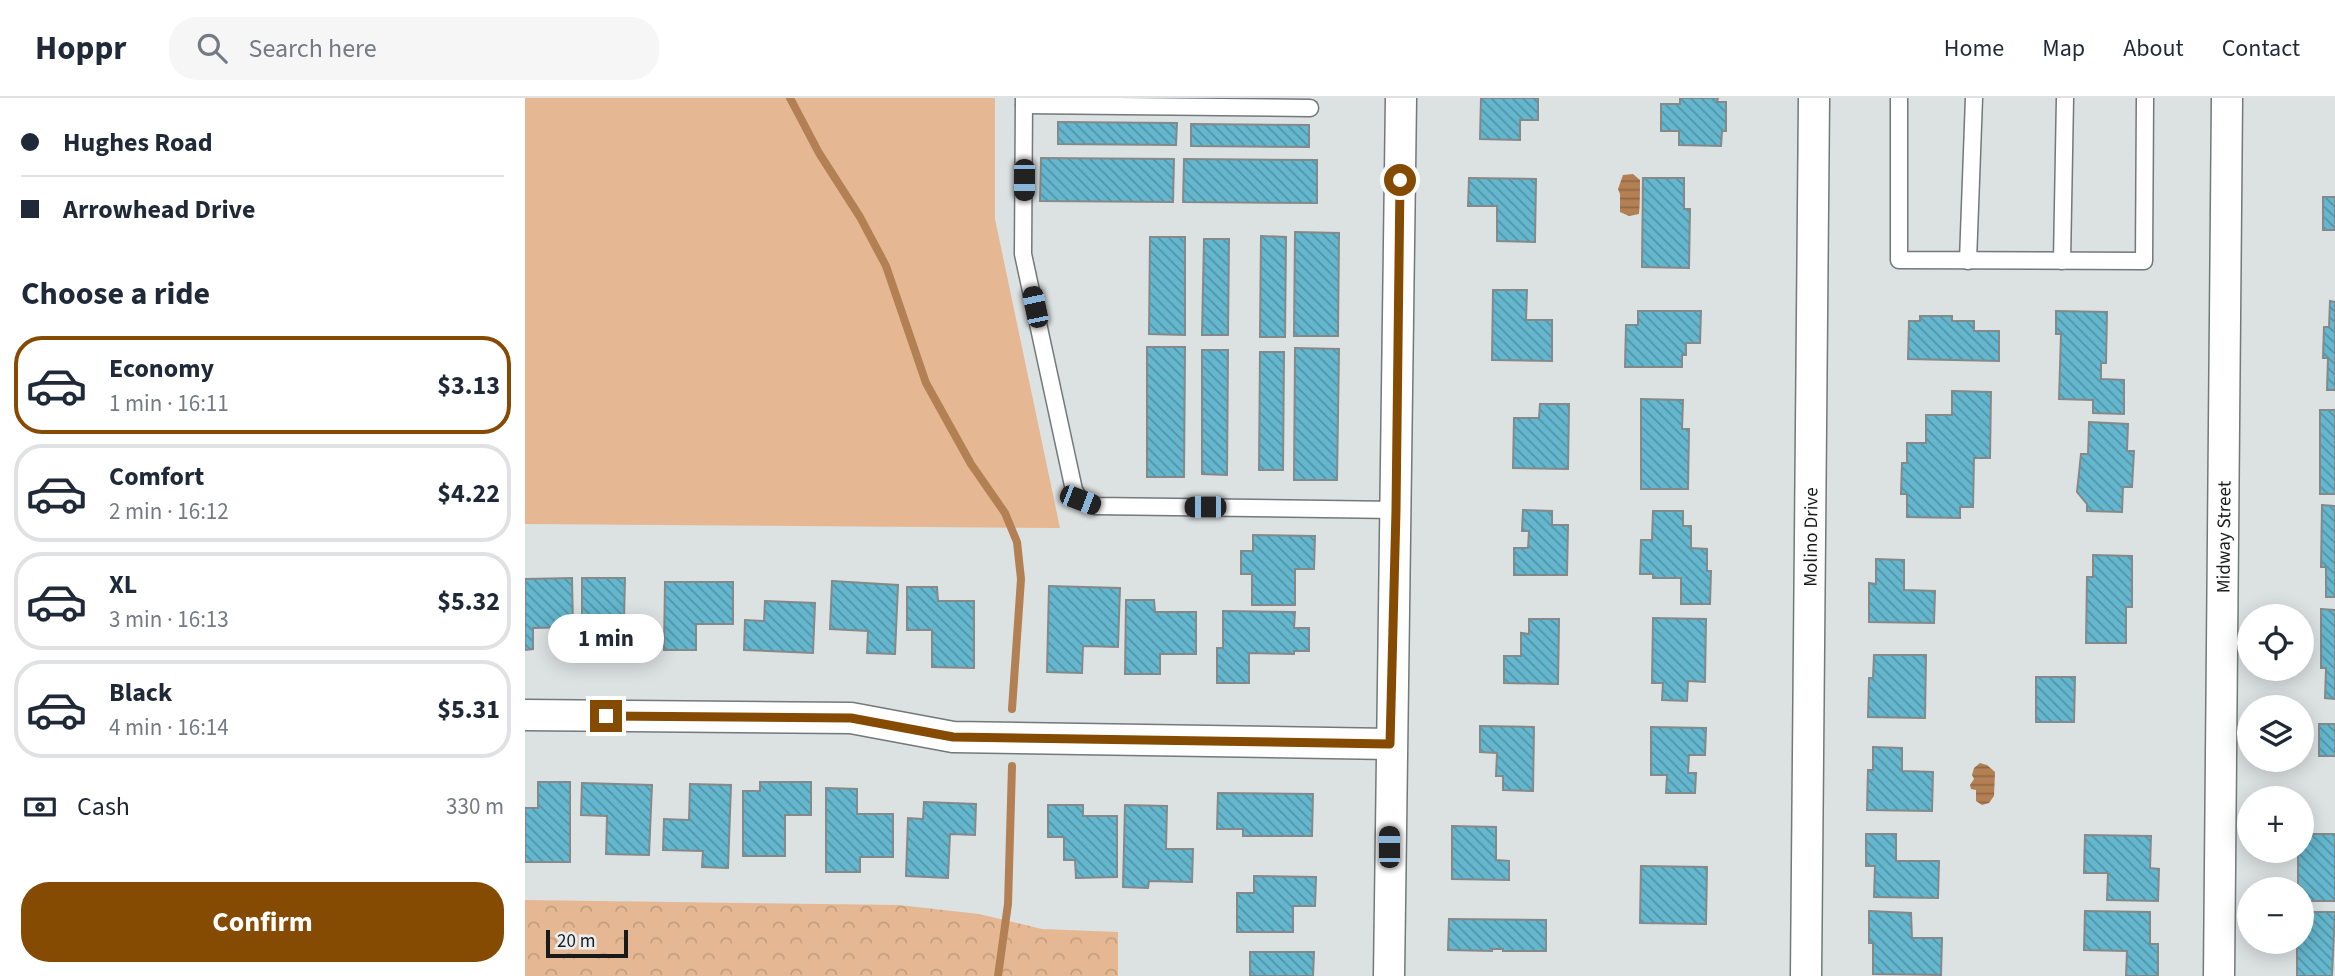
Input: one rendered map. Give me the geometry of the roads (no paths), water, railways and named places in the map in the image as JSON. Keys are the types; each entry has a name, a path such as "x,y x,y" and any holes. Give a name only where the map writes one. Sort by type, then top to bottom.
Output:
{"street":[{"path":"1389,976 1390,744 1401,98"},
{"name":"Molino Drive","path":"1806,976 1814,98"},
{"name":"Midway Street","path":"2220,976 2227,98"},
{"path":"525,715 851,718 953,737 1390,744"}],"lane":[{"path":"1899,98 1899,260 1968,261 2144,261 2145,98"},
{"path":"1968,261 1974,98"},
{"path":"2062,261 2065,98"},
{"path":"1310,108 1024,102 1023,254 1074,490 1080,500 1095,506 1396,510"}],"waterway":[{"path":"790,98 819,153 860,217 886,266 926,383 971,464 1005,513 1017,542 1021,579 1012,709"},
{"path":"998,976 1008,904 1012,766"}]}
